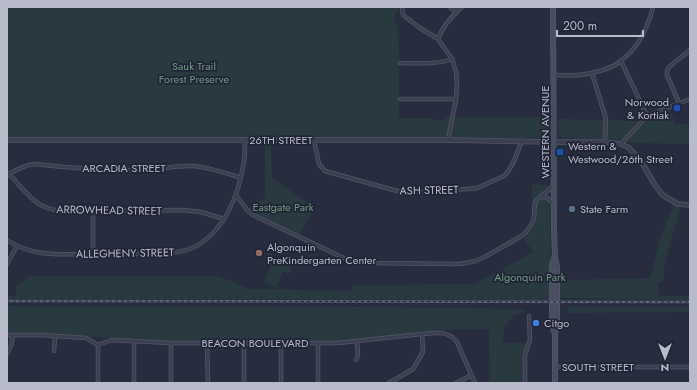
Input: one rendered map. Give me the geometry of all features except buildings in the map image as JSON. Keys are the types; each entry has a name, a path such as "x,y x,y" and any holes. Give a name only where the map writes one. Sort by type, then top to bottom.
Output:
{"main road":[{"name":"WESTERN AVENUE","path":"553,7 555,257 552,266 552,325 555,335 555,383"}],"street":[{"path":"402,7 403,15 438,39 452,59 456,72 457,84 456,99 448,140"},
{"path":"450,7 456,13"},
{"path":"438,39 440,33 462,7"},
{"path":"554,75 578,75 592,73 621,61 637,44 644,31 653,7"},
{"path":"678,104 667,75 667,71 669,67 690,50"},
{"path":"400,63 436,63 452,59"},
{"path":"621,61 648,116"},
{"path":"592,73 606,119 605,142"},
{"path":"400,99 456,99"},
{"path":"690,99 648,116 621,144 628,147 639,158 664,196 678,204 690,205"},
{"name":"26TH STREET","path":"7,140 448,140 605,142 621,144"},
{"name":"ALLEGHENY STREET","path":"7,240 17,246 41,254 158,254 181,251 199,244 217,230 224,220 236,195 244,161 245,140"},
{"name":"ASH STREET","path":"314,140 319,164 325,171 393,190 406,192 468,190 477,188 504,176 507,173 522,141"},
{"name":"ARCADIA STREET","path":"8,173 28,164 104,170 144,170 193,166 241,178"},
{"name":"ARROWHEAD STREET","path":"8,173 32,199 46,208 61,211 183,210 201,212 224,220"},
{"path":"236,195 247,210 253,215 348,260 373,263 458,264 479,260 526,233 534,217 534,206 540,197 554,186"},
{"path":"540,197 546,197 554,204"},
{"path":"93,211 93,254"},
{"path":"7,264 17,246"},
{"path":"525,383 525,355 530,340 529,316"},
{"name":"BEACON BOULEVARD","path":"98,345 111,340 171,343 338,343 443,333 452,337 459,345 475,383"},
{"path":"389,383 413,369 423,352 422,334"},
{"path":"7,335 86,338 98,345 98,383"},
{"path":"7,354 12,346 12,335"},
{"path":"54,351 55,336"},
{"path":"134,341 134,383"},
{"path":"356,360 358,355 357,341"},
{"path":"171,343 171,383"},
{"path":"207,343 208,383"},
{"path":"244,343 244,383"},
{"path":"281,343 281,383"},
{"path":"318,343 318,383"},
{"name":"SOUTH STREET","path":"555,367 690,367"},
{"path":"456,383 472,375"}],"green space":[{"name":"Sauk Trail Forest Preserve","path":"7,7 399,7 399,11 395,11 395,22 398,24 399,118 431,118 438,121 451,117 447,136 441,138 7,138"},
{"path":"670,110 675,124 690,124 690,144 627,143 650,117"},
{"path":"454,117 546,117 548,134 541,138 452,138 451,135"},
{"path":"558,119 604,120 604,138 562,138 558,132"},
{"path":"607,120 640,121 623,138 613,140 608,139 607,136"},
{"name":"Eastgate Park","path":"265,142 271,142 272,178 314,207 300,235 248,209 265,197"},
{"path":"532,185 550,185 546,191 533,203 532,208"},
{"name":"Algonquin Park","path":"544,198 550,202 551,300 7,299 7,296 16,296 16,287 28,276 218,276 251,289 353,291 353,285 475,284 533,252 523,237 530,232 533,227 538,203"},
{"path":"673,205 680,208 665,263 663,283 658,283 659,296 690,296 690,300 559,298 559,280 650,278 661,237"},
{"path":"267,252 272,254 270,261 277,264 280,257 285,259 283,263 291,266 290,273 283,272 276,287 264,283 271,265 266,263"},
{"path":"7,306 372,307 525,310 524,313 515,314 504,327 503,343 527,343 523,355 522,382 490,383 489,329 443,330 338,341 170,341 7,333"},
{"path":"568,307 690,307 690,312 566,313"}],"railway":[{"path":"7,301 690,302"}],"place":[{"name":"Norwood & Kortiak","path":"677,108"},
{"name":"Western & Westwood/26th Street","path":"560,152"},
{"name":"State Farm","path":"572,209"},
{"name":"Algonquin PreKindergarten Center","path":"259,253"},
{"name":"Citgo","path":"536,323"}]}
